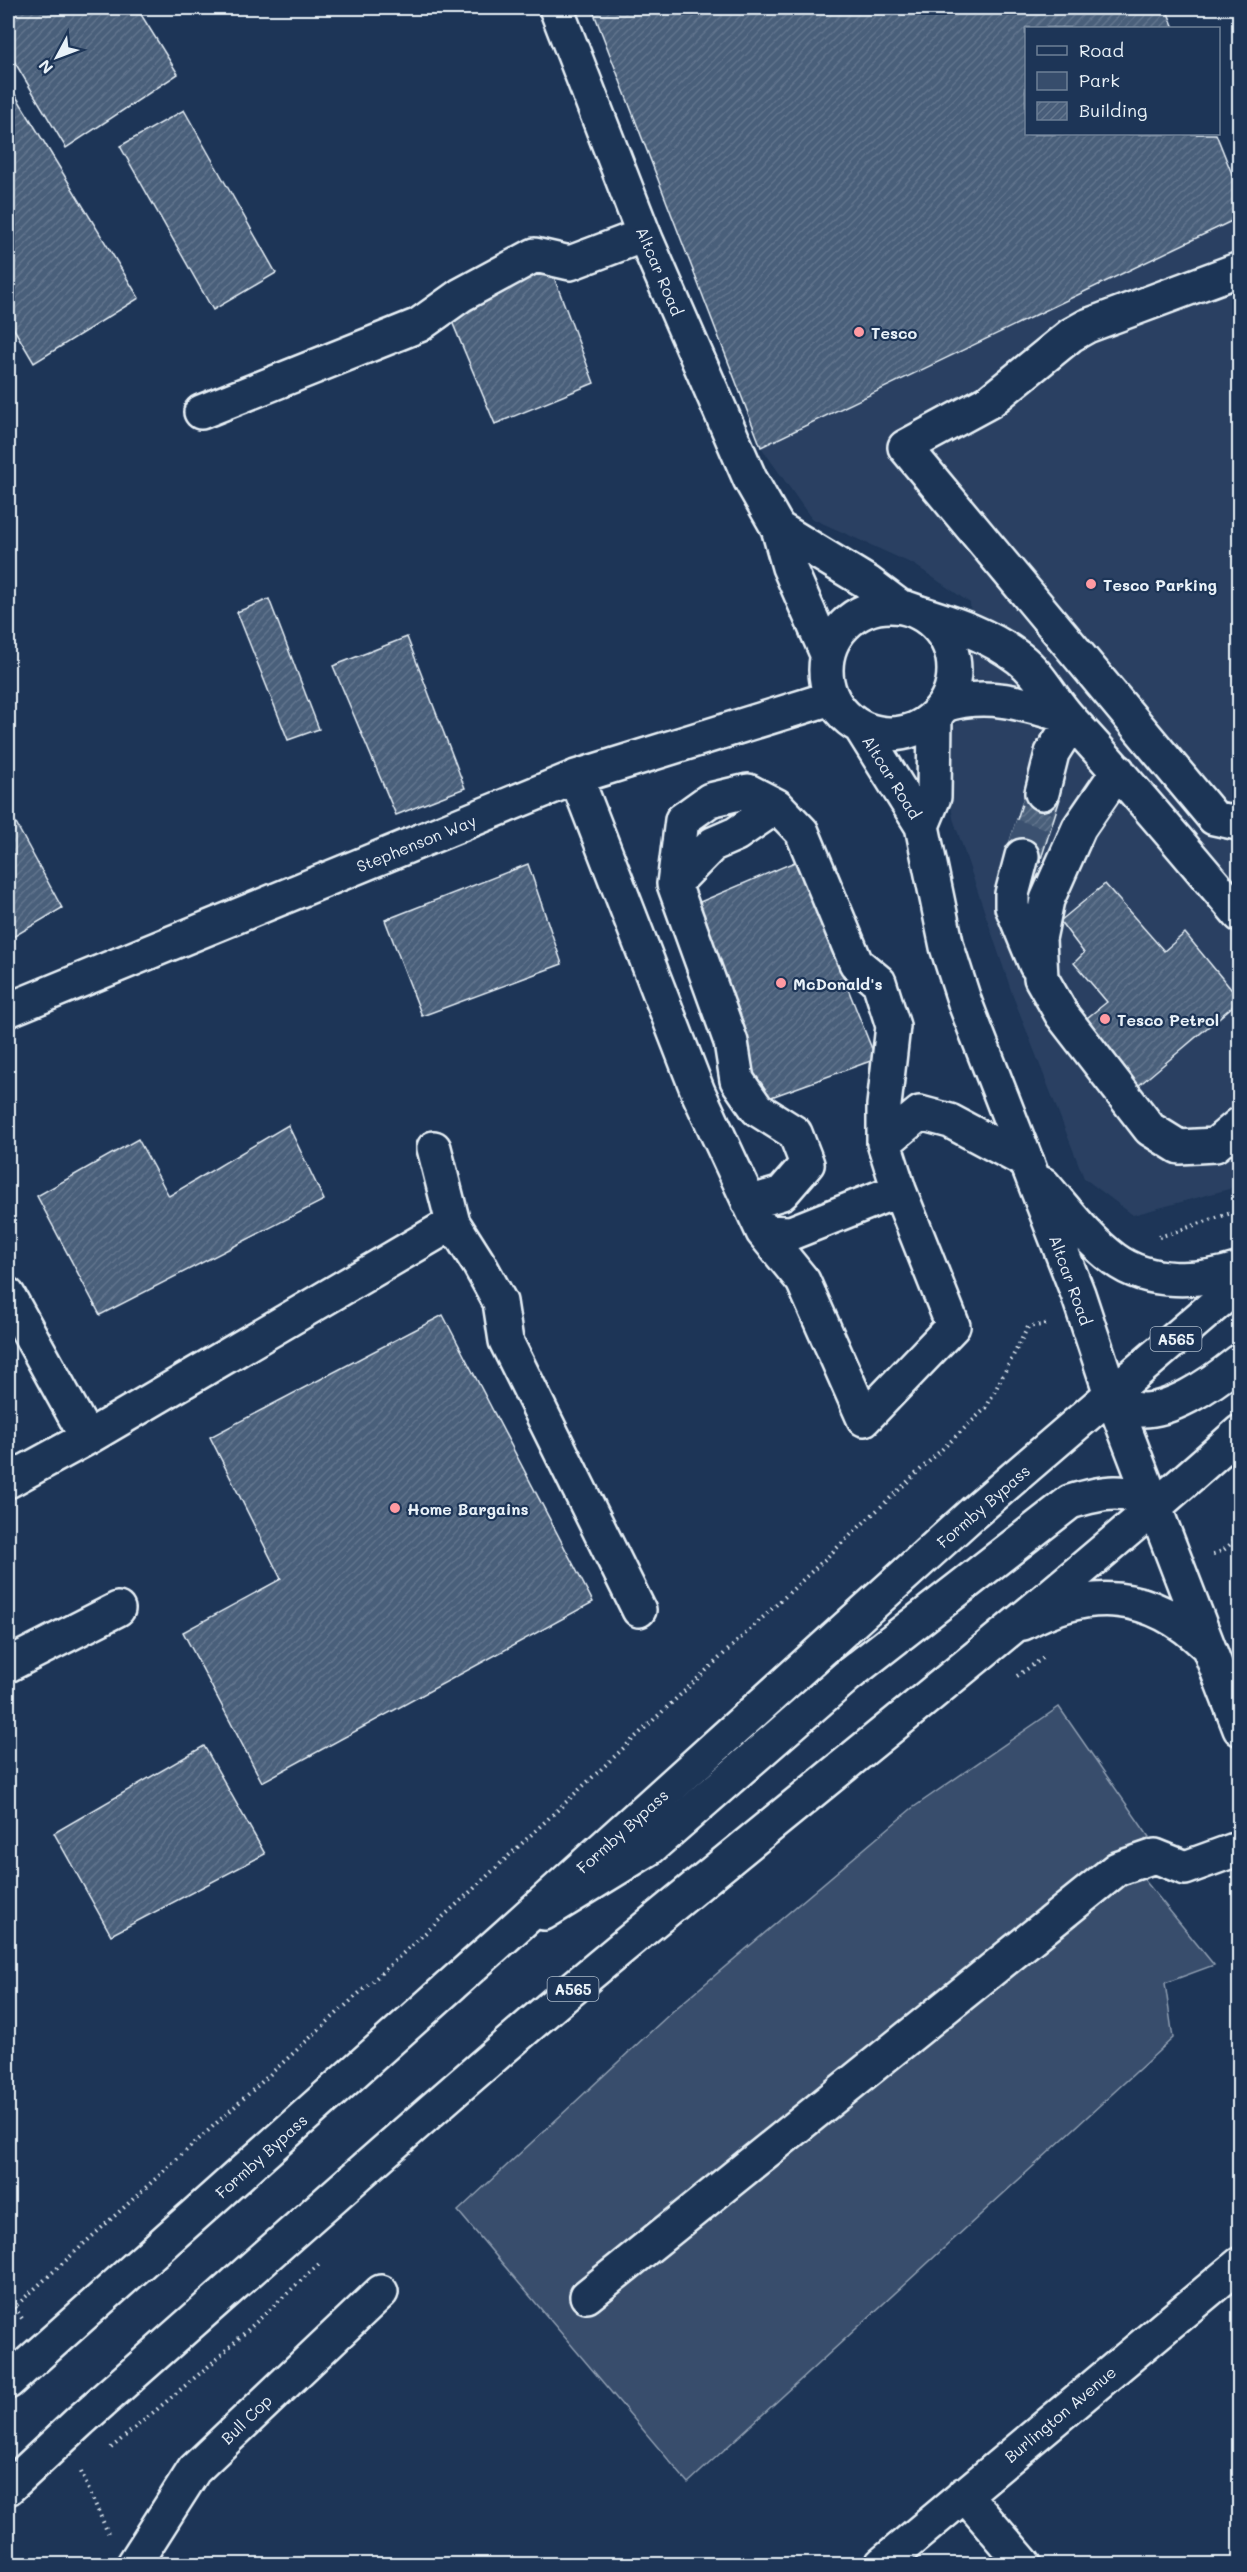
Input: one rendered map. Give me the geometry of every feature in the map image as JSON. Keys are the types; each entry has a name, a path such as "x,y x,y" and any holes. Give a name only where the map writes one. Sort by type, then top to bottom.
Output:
{"main road":[{"name":"Altcar Road","path":"556,8 645,235 750,479 778,528 789,567 827,654"},
{"path":"201,412 419,325 461,295 535,255 570,263 645,235"},
{"path":"1227,820 905,447 990,401 1071,335 1087,326 1239,269"},
{"name":"Altcar Road","path":"778,528 910,610"},
{"path":"1070,719 1026,704 1000,699 961,699 939,710 919,727 900,734 881,734 861,728 844,715 831,698 825,676 827,654 835,637 847,622 862,611 880,606 910,610 981,634 1001,645 1035,672 1070,719 1118,771 1239,915"},
{"path":"910,610 937,626 948,644 954,665 952,686 939,710"},
{"name":"Stephenson Way","path":"8,1010 576,777 831,698"},
{"name":"Altcar Road","path":"922,826 934,797 939,710"},
{"path":"1042,793 1052,753 1070,719"},
{"name":"Altcar Road","path":"861,728 922,826 951,959 965,1004 1078,1294 1111,1394 1239,1728"},
{"path":"1041,978 1039,939 1047,900 1079,828 1118,771"},
{"path":"576,777 698,1092 749,1203 777,1233 803,1281 864,1419 953,1326 899,1190 884,1143 884,1105 893,1026 879,982 856,963 802,832 777,806 736,834 713,844 674,884 731,1042 737,1080 757,1109 795,1133 807,1164 782,1192 749,1203"},
{"path":"1022,856 1012,894 1012,907 1041,978 1062,1015 1150,1129 1179,1147 1215,1145 1239,1124"},
{"path":"884,1143 920,1113 950,1121 1028,1165 1090,1237 1114,1260 1151,1275 1181,1279 1216,1276 1239,1269"},
{"path":"434,1148 453,1223 500,1302 506,1341 639,1610"},
{"path":"777,1233 899,1190"},
{"path":"8,1481 87,1438 453,1223"},
{"name":"Formby Bypass","path":"8,2382 973,1514 1239,1283"},
{"path":"8,1295 87,1438"},
{"path":"1111,1394 1130,1408 1156,1407 1195,1394 1239,1361"},
{"name":"A565","path":"8,2488 81,2420 558,2001 1006,1634 1155,1508 1239,1432"},
{"path":"506,1936 650,1848 847,1676 1070,1502 1096,1494 1117,1492 1146,1499 1155,1508"},
{"path":"1006,1634 1045,1613 1067,1605 1099,1600 1122,1600 1154,1607 1168,1614 1182,1623 1209,1648"},
{"path":"8,1665 118,1609"},
{"path":"587,2296 1117,1869 1155,1856 1185,1868 1239,1848"},
{"name":"Burlington Avenue","path":"882,2565 1239,2264"},
{"name":"Bull Cop","path":"123,2554 194,2470 381,2292"},
{"path":"964,2494 1024,2565"}],"path":[{"path":"1158,1238 1239,1210"},
{"path":"8,2313 468,1894 986,1408 1028,1327 1047,1324"},
{"path":"1221,1552 1231,1545 1239,1532"},
{"path":"1016,1677 1044,1657"},
{"path":"107,2451 212,2364 324,2259"},
{"path":"72,2479 90,2465"},
{"path":"81,2472 123,2554"}],"shaded area":[{"path":"592,8 1166,8 1174,27 1025,27 1025,135 1216,135 1239,194 1240,1180 1229,1189 1133,1215 1084,1178 1013,996 953,818 940,738 975,707 970,603 915,565 811,518 761,447"}],"green space":[{"path":"1059,1707 1149,1837 1124,1855 1214,1965 1165,1983 1173,2038 688,2483 458,2211 674,2010 911,1809"}],"building":[{"path":"8,8 137,8 178,74 66,148 8,51"},
{"name":"Tesco","path":"592,8 1166,8 1174,27 1025,27 1025,135 1216,135 1240,194 1240,217 761,447"},
{"path":"8,83 139,298 34,363 8,319"},
{"path":"184,110 276,273 213,310 120,146"},
{"path":"549,264 594,383 495,424 448,312"},
{"path":"269,599 319,729 288,740 237,612"},
{"path":"407,637 465,788 396,815 333,666"},
{"path":"1027,788 1060,799 1040,862 1007,851"},
{"path":"8,809 62,908 8,940"},
{"name":"McDonald's","path":"797,861 876,1059 763,1100 686,908"},
{"path":"528,864 562,964 422,1016 385,920"},
{"path":"1105,884 1164,951 1185,933 1240,1000 1137,1087 1083,1021 1107,1002 1074,963 1084,953 1060,921"},
{"path":"288,1125 324,1200 100,1315 37,1196 138,1139 169,1196"},
{"name":"Home Bargains","path":"443,1315 593,1602 262,1782 183,1632 281,1579 210,1437"},
{"path":"204,1746 265,1854 111,1935 54,1833"}],"tunnel":[{"path":"1022,856 1042,793"}],"place":[{"name":"Tesco","path":"859,332"},
{"name":"Tesco Parking","path":"1091,584"},
{"name":"McDonald's","path":"781,983"},
{"name":"Tesco Petrol","path":"1105,1019"},
{"name":"Home Bargains","path":"395,1508"}]}
